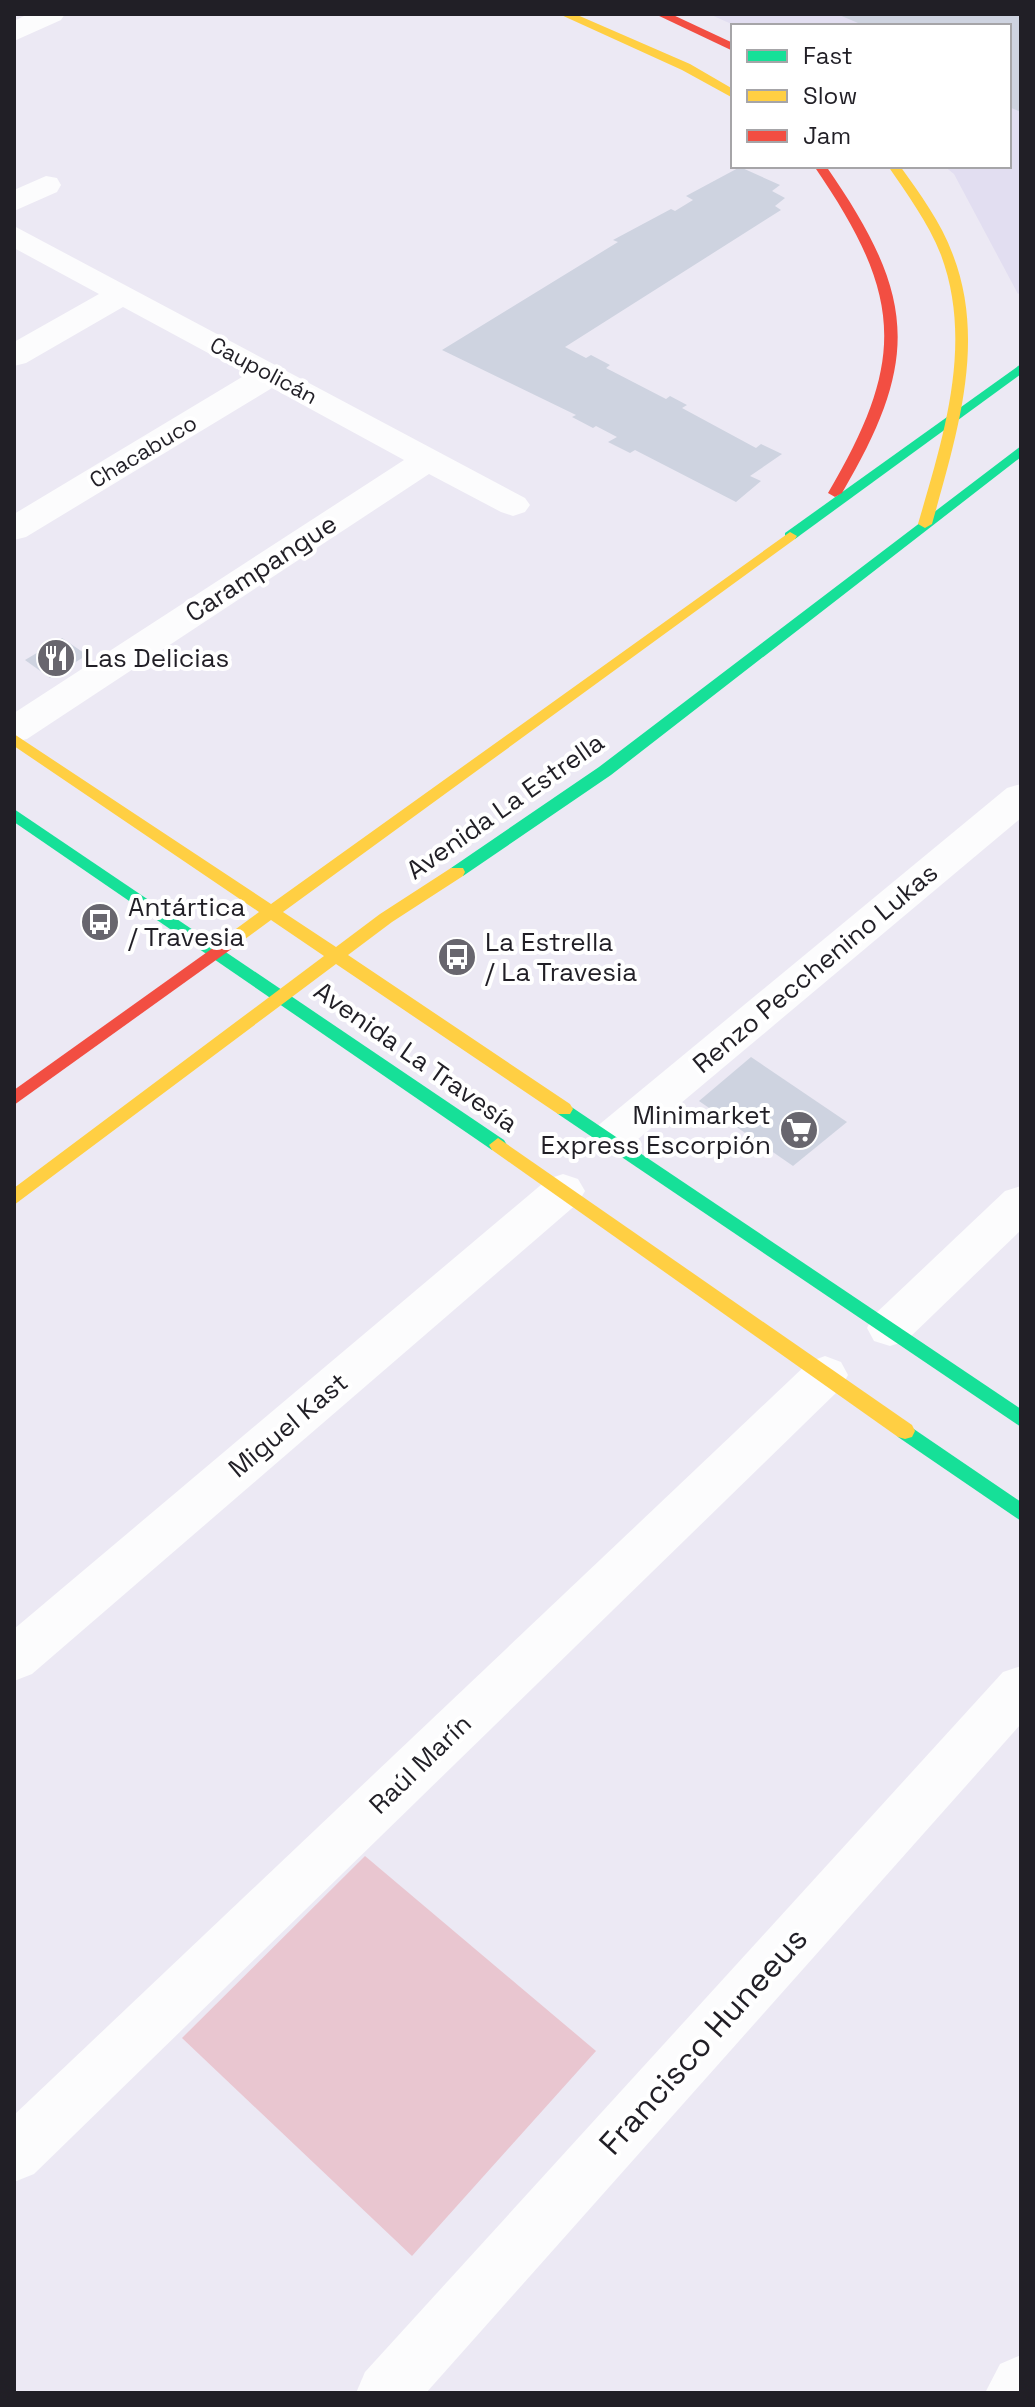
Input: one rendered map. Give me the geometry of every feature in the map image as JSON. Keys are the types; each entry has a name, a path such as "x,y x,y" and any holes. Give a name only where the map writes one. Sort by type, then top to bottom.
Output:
{"main road":[{"path":"565,14 686,67 731,93"},
{"path":"661,14 731,46"},
{"path":"814,520 842,484 880,416 894,346 895,313 887,277 857,213 822,168"},
{"path":"895,168 929,213 951,265 962,327 957,416 925,524"},
{"name":"Avenida La Estrella","path":"14,1099 271,910 814,520 893,472 957,416 1021,368"},
{"path":"880,416 893,472"},
{"name":"Avenida La Estrella","path":"14,1198 337,954 605,771 1021,450"},
{"path":"911,502 925,524"},
{"name":"Avenida La Travesía","path":"14,739 337,954 1021,1419"},
{"name":"Avenida La Travesía","path":"21,828 217,950 283,995 1021,1513"}],"street":[{"path":"14,32 51,14"},
{"path":"14,202 46,185"},
{"name":"Caupolicán","path":"14,235 513,505"},
{"path":"14,356 123,294"},
{"name":"Chacabuco","path":"14,529 271,374"},
{"name":"Carampangue","path":"14,730 428,459"},
{"name":"Renzo Pecchenino Lukas","path":"610,1139 1021,797"},
{"name":"Miguel Kast","path":"14,1659 563,1191"},
{"path":"890,1328 1021,1203"},
{"name":"Raúl Marín","path":"14,2154 825,1375"},
{"name":"Francisco Huneeus","path":"386,2393 1021,1688"},
{"path":"1015,2393 1021,2385"}],"shaded area":[{"path":"709,14 1021,14 1021,292 1018,294 954,174 946,168 1011,168 1011,24 732,24"},
{"path":"365,1856 596,2051 412,2256 182,2038"}],"building":[{"path":"837,14 1021,14 1021,112 1011,108 1011,24 860,24"},
{"path":"742,168 780,185 772,191 785,198 775,206 781,210 565,347 586,358 591,355 610,365 606,368 666,399 670,396 687,405 682,408 756,448 761,444 782,454 750,476 761,481 736,502 635,450 630,453 608,442 617,437 596,426 593,428 572,417 576,415 442,350 618,242 613,240 693,200 686,196"},
{"name":"Las Delicias","path":"62,638 87,655 50,678 25,660"},
{"path":"751,1057 847,1122 793,1166 699,1101"}],"traffic: fast":[{"path":"790,536 1021,368"},
{"path":"457,872 605,771 1021,450"},
{"path":"14,814 498,1145"},
{"path":"564,1109 1021,1419"},
{"path":"905,1431 1021,1513"}],"traffic: slow":[{"path":"565,14 686,67 731,93"},
{"path":"895,168 926,212 947,255 959,297 962,339 959,382 951,427 925,524"},
{"path":"231,941 790,536"},
{"path":"14,739 564,1109"},
{"path":"14,1198 386,918 457,872"},
{"path":"498,1145 905,1431"}],"traffic: jam":[{"path":"661,14 731,46"},
{"path":"821,168 850,209 871,249 885,288 892,327 890,366 880,406 862,448 835,493"},
{"path":"14,1099 231,941"}],"place":[{"name":"Las Delicias","path":"56,658"},
{"name":"Antártica / Travesia","path":"100,922"},
{"name":"La Estrella / La Travesia","path":"457,957"},
{"name":"Minimarket Express Escorpión","path":"799,1130"}]}
